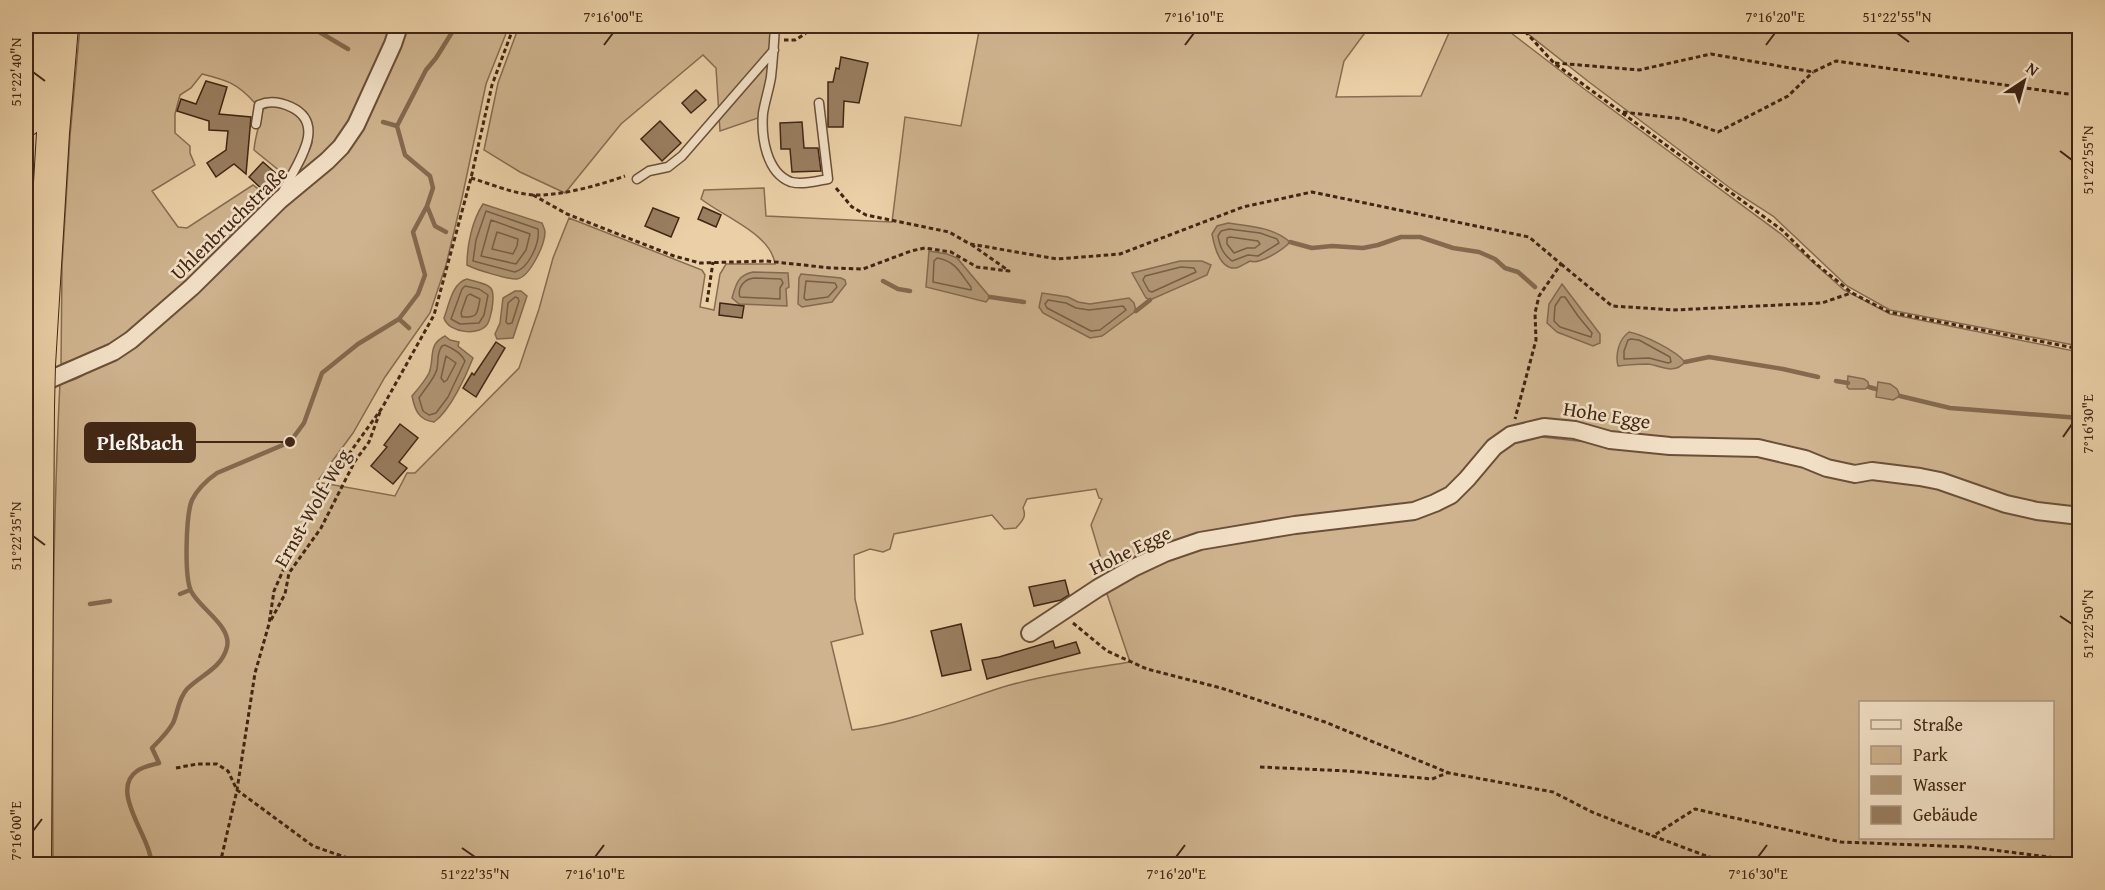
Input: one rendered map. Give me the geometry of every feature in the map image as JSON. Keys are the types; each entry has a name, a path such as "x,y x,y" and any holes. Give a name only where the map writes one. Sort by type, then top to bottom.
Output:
{"highway":[{"path":"26,120 34,26"},
{"path":"35,864 34,387 62,26"}],"street":[{"name":"Uhlenbruchstraße","path":"34,387 104,357 131,340 192,287 280,200 341,147 366,104 399,26"},
{"name":"Hohe Egge","path":"1030,633 1133,568 1165,553 1200,541 1295,525 1414,512 1450,495 1494,447 1511,435 1544,427 1575,430 1610,440 1670,446 1758,448 1856,474 1872,471 1940,481 2006,504 2037,511 2079,516"}],"lane":[{"path":"775,26 774,49 764,113 764,142 770,160 780,175 791,182 828,180 819,103"},
{"path":"637,179 649,171 668,168 681,156 774,49"},
{"path":"256,124 259,105 280,102 299,111 307,123 309,137 280,200"}],"path":[{"path":"220,864 237,790 255,673 269,624 274,591 315,504 382,408 434,315 471,178 492,85 514,26"},
{"path":"774,38 790,42 805,34 806,26"},
{"path":"1521,26 1554,63 1782,230 1815,263 1852,293 1889,312 2079,349"},
{"path":"1554,63 1640,70 1711,54 1813,72"},
{"path":"1621,111 1683,119 1718,132 1788,96 1813,72 1836,61 2075,95"},
{"path":"533,195 556,194 625,176"},
{"path":"471,178 533,195 567,214 700,263 766,261 863,269 925,248 951,252 977,267 1009,271 949,232 866,215 852,207 828,180"},
{"path":"970,244 1057,259 1120,254 1243,207 1312,192 1529,237 1612,306 1673,309 1822,303 1852,293"},
{"path":"707,302 713,262"},
{"path":"1511,435 1536,340 1535,313 1539,296 1561,264"},
{"name":"Ernst-Wolf-Weg","path":"269,624 285,594 289,573 321,528 355,461 369,442 382,408"},
{"path":"1061,612 1107,651 1148,669 1221,688 1325,722 1449,773 1553,792 1592,812 1653,836 1709,857 1739,864"},
{"path":"176,768 197,764 217,764 228,771 237,790 313,846 356,861 377,864"},
{"path":"1260,767 1432,778 1449,773"},
{"path":"1653,836 1695,809 1841,842 1970,847 2079,861"},
{"path":"1691,864 1709,857"}],"green space":[{"path":"80,26 371,26 393,30 364,99 321,163 291,179 306,157 312,143 312,131 308,120 298,107 285,100 277,99 254,102 231,83 202,74 191,88 180,95 175,114 175,133 190,146 195,165 152,191 178,227 187,228 253,185 270,198 138,330 100,352 61,364 62,266"},
{"path":"402,26 509,26 486,84 446,265 430,313 385,377 353,433 317,482 395,496 407,473 415,473 519,368 553,258 569,218 702,270 705,275 700,307 714,310 720,274 726,264 775,264 772,253 756,235 701,199 704,190 764,188 766,216 892,222 905,117 961,126 980,26 1370,26 1344,61 1336,97 1421,96 1452,26 1502,26 1781,234 1844,290 1890,314 2079,352 2079,510 2021,502 1933,476 1873,469 1855,471 1758,444 1638,439 1561,422 1528,423 1506,434 1491,444 1450,492 1414,507 1253,526 1103,565 1091,525 1102,499 1099,498 1096,489 1027,499 1023,508 1023,519 1016,528 1004,529 992,515 894,534 890,549 883,552 870,549 854,555 855,599 863,634 831,642 852,730 909,718 1018,683 1130,662 1105,588 1144,566 1201,545 1243,536 1424,513 1445,504 1460,492 1489,459 1510,441 1526,437 1542,437 1668,451 1757,451 1804,461 1822,470 1856,477 1873,474 1928,483 2004,508 2079,520 2079,864 53,864 53,623 60,382 75,379 124,349 198,288 289,198 336,157 358,129 380,86"},
{"path":"519,26 780,26 758,118 720,131 716,68 703,55 621,124 565,193 520,172 484,150 498,83"},
{"path":"1518,26 2079,26 2079,346 1890,310 1847,286 1773,216 1734,191"},
{"path":"272,106 284,108 296,114 306,130 302,147 286,176 254,150 263,109"}],"water":[{"path":"483,204 542,223 545,232 542,244 532,266 522,277 507,278 467,265 471,233"},
{"path":"1228,223 1268,230 1290,242 1265,259 1230,268 1218,256 1212,234 1217,226"},
{"path":"929,251 957,258 990,297 986,302 926,287"},
{"path":"1180,261 1202,261 1211,265 1207,275 1150,300 1146,298 1132,273"},
{"path":"753,272 788,273 787,306 739,304 732,298 738,281 744,275"},
{"path":"801,274 841,278 846,284 832,302 802,307 798,304"},
{"path":"467,279 490,287 493,294 488,323 472,332 452,327 444,318 454,290"},
{"path":"1562,284 1600,334 1600,343 1593,346 1557,332 1547,323 1549,304"},
{"path":"515,291 521,291 527,296 513,338 497,339 495,334 500,323 503,298"},
{"path":"1042,293 1068,297 1090,304 1129,298 1134,303 1136,311 1102,336 1090,338 1043,313 1039,307"},
{"path":"1629,332 1659,344 1685,362 1672,369 1648,364 1618,366 1619,347"},
{"path":"445,336 459,342 458,346 473,358 452,402 434,422 418,414 412,396 429,373 432,352 436,343"},
{"path":"1848,376 1864,379 1868,382 1869,387 1849,389 1847,387"},
{"path":"1878,382 1890,384 1897,389 1900,396 1893,400 1876,397"}],"building":[{"path":"841,57 868,63 859,103 844,101 843,127 828,127 828,82 833,82"},
{"path":"206,81 227,87 219,114 251,117 246,174 234,164 216,177 207,163 226,150 228,131 209,130 209,121 177,111 181,99 196,104"},
{"path":"696,90 706,100 691,113 682,103"},
{"path":"660,121 681,143 662,161 641,139"},
{"path":"802,122 804,148 818,148 821,171 792,172 790,149 781,149 780,123"},
{"path":"263,162 279,176 265,192 249,177"},
{"path":"703,207 721,215 716,227 698,219"},
{"path":"653,208 679,218 671,237 645,226"},
{"path":"720,303 744,306 742,318 719,315"},
{"path":"496,342 505,348 476,397 463,388"},
{"path":"400,424 418,438 399,462 407,468 393,484 371,466 387,447 384,445"},
{"path":"1065,580 1069,595 1061,600 1034,606 1029,587"},
{"path":"961,624 971,670 942,676 931,631"},
{"path":"1053,641 1055,648 1076,642 1080,653 987,679 982,660"}],"waterway":[{"path":"309,26 348,49"},
{"path":"151,864 146,842 129,803 127,791 129,780 137,771 159,763 152,748 173,723 184,693 216,666 227,647 225,632 195,598 189,583 187,545 188,518 192,500 203,485 217,473 290,442 304,423 322,373 358,344 399,319 418,294 425,275 413,232 427,206 433,188 430,176 405,155 397,126 426,70 456,26"},
{"path":"383,122 397,126"},
{"path":"427,206 435,226 446,232"},
{"path":"1290,242 1312,248 1332,246 1363,248 1401,237 1420,237 1453,248 1479,252 1495,259 1505,268 1518,272 1535,287"},
{"path":"883,281 898,289 910,291"},
{"path":"990,297 1024,302"},
{"path":"1136,311 1150,300"},
{"path":"399,319 409,328"},
{"path":"1685,362 1709,357 1818,377"},
{"path":"1836,381 1848,383"},
{"path":"1869,387 1876,389"},
{"path":"1900,396 1950,408 2080,418"},
{"path":"180,594 190,590"},
{"path":"90,604 110,601"}],"place":[{"name":"Pleßbach","path":"290,442"}]}
